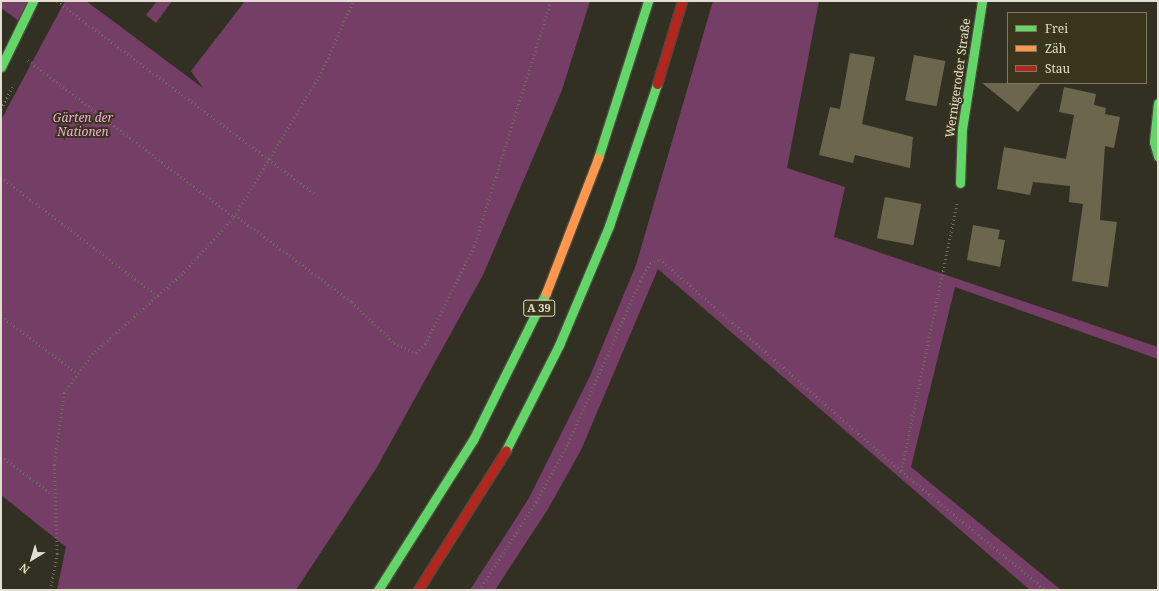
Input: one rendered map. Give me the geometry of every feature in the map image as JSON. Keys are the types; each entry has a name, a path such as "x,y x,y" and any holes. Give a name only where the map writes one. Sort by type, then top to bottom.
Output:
{"main road":[{"path":"1,67 33,1"},
{"name":"A 39","path":"378,590 473,440 530,331 578,216 632,60 648,1"},
{"name":"A 39","path":"418,590 502,458 559,345 609,226 664,68 682,1"},
{"name":"Wernigeroder Straße","path":"960,183 962,129 982,1"},
{"path":"1158,103 1154,142 1158,156"}],"path":[{"path":"57,1 316,195"},
{"path":"50,590 57,554 53,495 61,402 77,373 92,354 159,296 235,216 270,161 321,73 353,1"},
{"path":"27,60 352,302 394,343 416,353 425,344 474,246 551,1"},
{"path":"1,177 159,296"},
{"path":"901,471 960,183"},
{"path":"479,590 536,502 568,443 640,281 654,260 665,262 901,471 1046,590"},
{"path":"1,316 77,373"},
{"path":"1,456 53,495"}],"green space":[{"path":"1,1 28,1 19,21 1,8"},
{"name":"Gärten der Nationen","path":"65,1 86,1 203,88 191,71 245,1 590,1 562,90 483,275 377,467 296,590 57,590 66,547 1,495 1,120"},
{"path":"157,1 172,1 156,23 146,15"},
{"path":"713,1 819,1 787,168 845,187 834,237 1158,347 1158,359 955,287 911,467 1061,590 1030,590 658,269 581,450 548,509 495,590 470,590 529,498 590,376 636,265"}],"building":[{"path":"850,53 875,57 862,124 913,137 910,168 855,155 853,163 819,155 830,107 840,109"},
{"path":"914,55 945,61 937,106 905,100"},
{"path":"982,83 1040,84 1018,112"},
{"path":"1064,87 1096,94 1094,105 1106,108 1105,114 1120,117 1114,148 1105,146 1100,220 1117,222 1108,287 1072,281 1083,204 1069,202 1070,186 1033,182 1030,195 997,189 1004,147 1066,159 1074,115 1059,112"},
{"path":"885,197 921,204 913,245 877,238"},
{"path":"973,225 1000,230 998,239 1005,240 1000,267 967,260"}],"traffic: fast":[{"path":"1,67 33,1"},
{"path":"598,158 648,1"},
{"path":"960,183 962,129 982,1"},
{"path":"506,450 559,345 609,226 657,84"},
{"path":"1158,103 1154,142 1158,156"},
{"path":"378,590 473,440 546,293"}],"traffic: slow":[{"path":"546,293 598,158"}],"traffic: jam":[{"path":"657,84 682,1"},
{"path":"418,590 506,450"}]}
